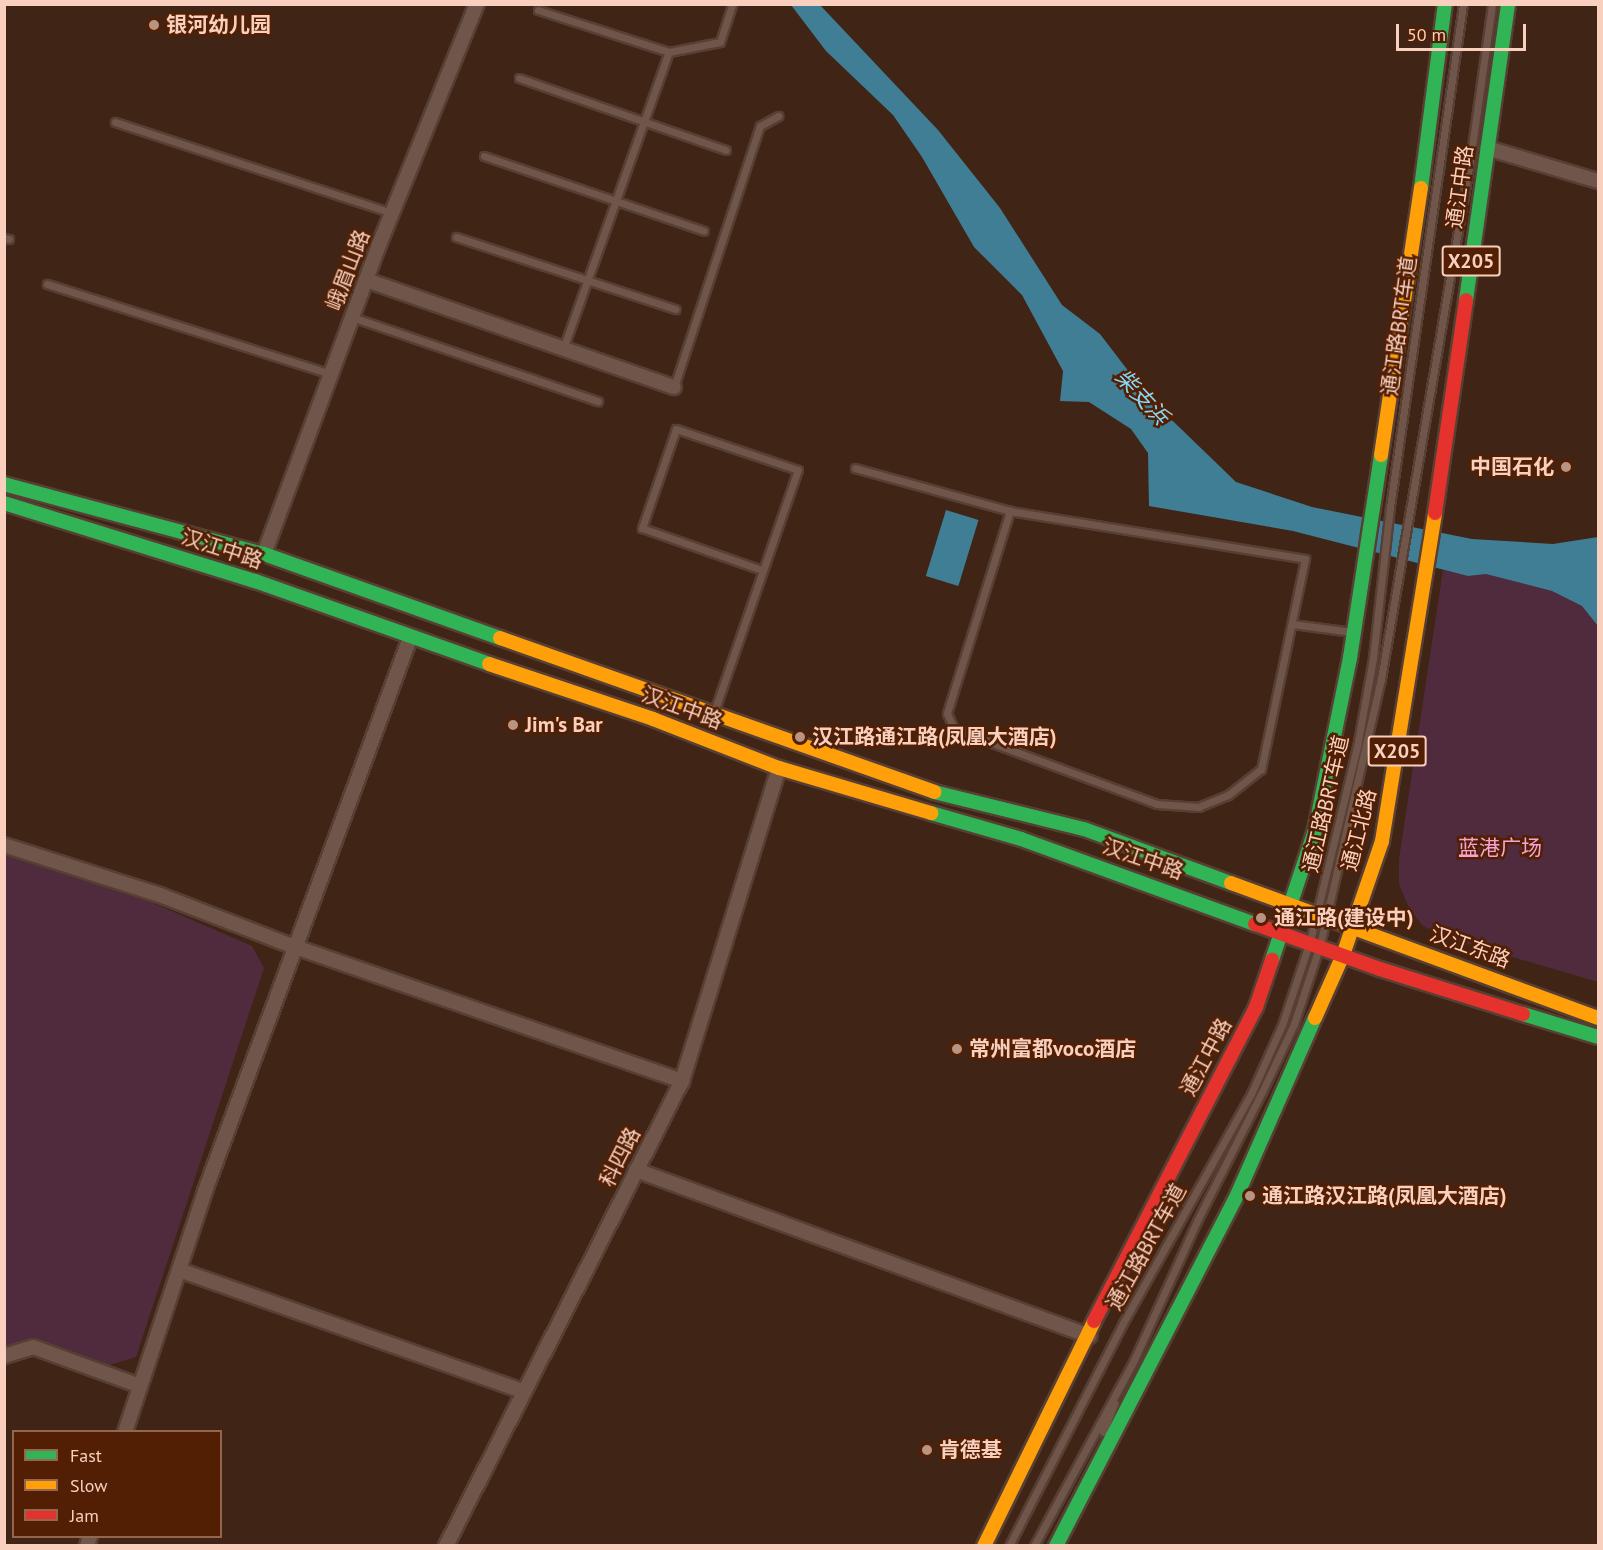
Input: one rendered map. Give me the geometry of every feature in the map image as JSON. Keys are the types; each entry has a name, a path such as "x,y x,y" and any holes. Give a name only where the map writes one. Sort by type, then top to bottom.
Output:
{"main road":[{"name":"通江中路","path":"984,1545 1090,1336 1153,1201 1256,1007 1291,906 1320,807 1353,632 1431,129 1445,4"},
{"name":"通江中路","path":"1426,571 1508,4"},
{"name":"汉江中路","path":"4,484 264,554 935,792 1084,829 1322,916"},
{"name":"汉江中路","path":"4,503 255,581 411,638 653,719 779,768 1021,839 1343,955"},
{"name":"通江北路","path":"1343,955 1382,841 1426,571"},
{"name":"汉江东路","path":"1322,916 1599,1017"},
{"path":"1055,1545 1238,1193 1343,955 1469,999 1599,1037"}],"street":[{"name":"峨眉山路","path":"264,554 366,280 477,4"},
{"path":"1487,148 1599,181"},
{"path":"366,280 674,387"},
{"path":"125,1430 179,1270 295,947 411,638"},
{"name":"科四路","path":"446,1545 682,1081 779,768"},
{"path":"4,845 160,895 295,947 682,1081"},
{"path":"636,1170 1090,1336"},
{"path":"179,1270 524,1390"},
{"path":"4,1356 33,1347 140,1386"}],"lane":[{"path":"538,10 669,52 720,42 732,4"},
{"name":"通江路BRT车道","path":"1322,916 1358,747 1373,658 1390,507 1463,4"},
{"name":"通江路BRT车道","path":"1034,1545 1134,1360 1294,1024 1381,679 1406,516 1470,161 1492,4"},
{"path":"563,348 669,52"},
{"path":"519,78 726,150"},
{"path":"674,387 760,126 778,116"},
{"path":"115,122 392,213"},
{"path":"484,156 704,231"},
{"path":"456,237 675,309"},
{"path":"47,284 331,374"},
{"path":"352,317 598,401"},
{"path":"713,714 798,470 676,429 642,528 762,570"},
{"path":"855,468 1010,511 1305,559 1261,769 1228,795 1198,807 1157,804 954,729 947,713 1010,511"},
{"path":"1292,624 1353,632"},
{"name":"通江路BRT车道","path":"1009,1545 1123,1323 1251,1094 1315,943"},
{"path":"1055,1545 1134,1360"}],"green space":[{"name":"蓝港广场","path":"1443,570 1468,576 1486,574 1552,591 1582,606 1598,626 1598,982 1448,938 1423,926 1410,910 1399,884 1399,859"},
{"path":"5,855 153,903 252,946 264,968 136,1357 109,1365 35,1338 5,1348"}],"water":[{"name":"柴支浜","path":"791,5 820,5 938,130 1000,208 1062,305 1100,334 1149,398 1236,482 1312,507 1472,539 1553,544 1598,537 1598,626 1582,606 1552,591 1486,574 1468,576 1293,531 1149,506 1148,453 1131,429 1089,402 1060,401 1063,371 1022,295 974,247 922,157 893,115 826,51"},
{"path":"946,510 979,520 958,586 926,576"}],"traffic: fast":[{"path":"1421,188 1445,4"},
{"path":"1466,300 1508,4"},
{"path":"1272,960 1315,830 1350,658 1381,455"},
{"path":"4,484 264,554 500,638"},
{"path":"4,503 255,581 489,664"},
{"path":"934,792 1084,829 1231,883"},
{"path":"931,813 1021,839 1255,924"},
{"path":"1523,1014 1598,1037"},
{"path":"1056,1546 1238,1193 1315,1018"}],"traffic: slow":[{"path":"1381,455 1421,188"},
{"path":"1315,1018 1343,955 1382,841 1435,513"},
{"path":"500,638 934,792"},
{"path":"489,664 653,719 779,768 931,813"},
{"path":"1231,883 1598,1018"},
{"path":"984,1546 1094,1321"}],"traffic: jam":[{"path":"1435,513 1466,300"},
{"path":"1255,924 1380,969 1523,1014"},
{"path":"1094,1321 1256,1007 1272,960"}],"place":[{"name":"银河幼儿园","path":"154,25"},
{"name":"中国石化","path":"1566,467"},
{"name":"Jim's Bar","path":"513,725"},
{"name":"汉江路通江路(凤凰大酒店)","path":"800,737"},
{"name":"通江路(建设中)","path":"1261,918"},
{"name":"常州富都voco酒店","path":"957,1049"},
{"name":"通江路汉江路(凤凰大酒店)","path":"1250,1196"},
{"name":"肯德基","path":"927,1450"}]}
